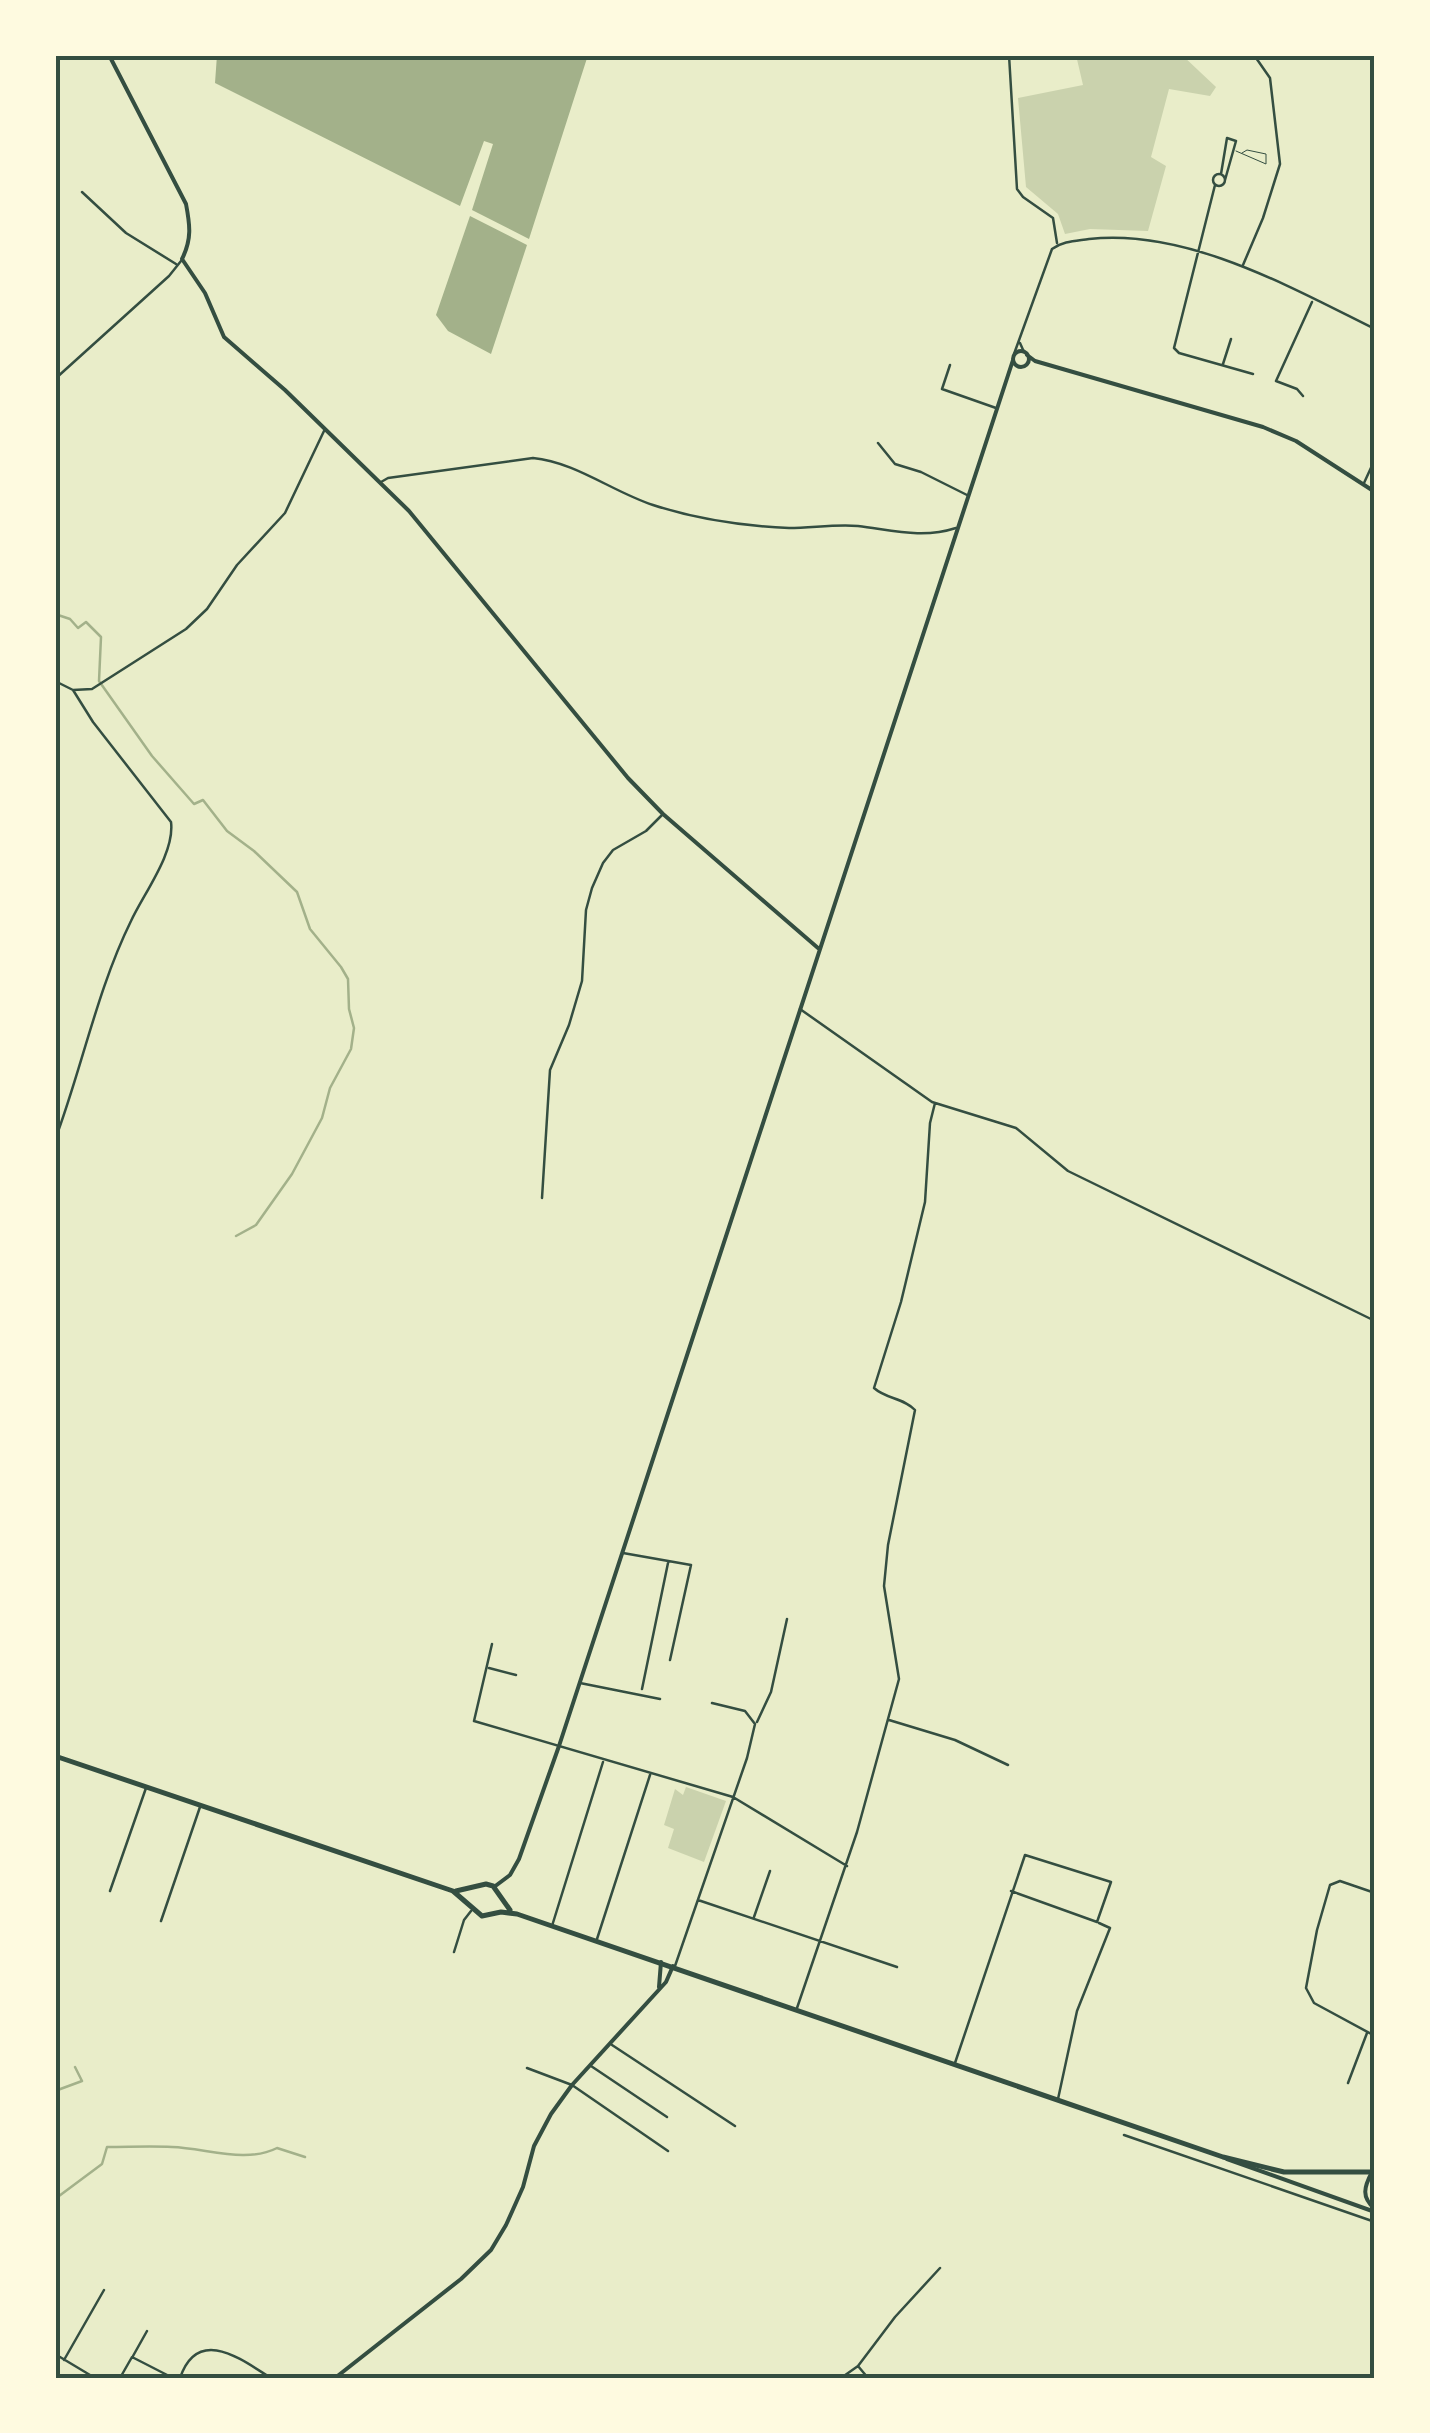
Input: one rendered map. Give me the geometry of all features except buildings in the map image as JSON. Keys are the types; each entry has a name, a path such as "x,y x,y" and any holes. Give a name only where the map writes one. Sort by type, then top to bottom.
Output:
{"main road":[{"path":"109,55 186,204 191,228 182,260 205,294 224,337 409,512 628,778 818,948"},
{"path":"1013,357 1026,354"},
{"path":"1026,354 1035,361 1263,427 1296,441 1375,492"},
{"path":"1023,366 1026,354"},
{"path":"1013,357 1023,366"},
{"path":"494,1887 510,1875 520,1859 559,1746 1013,357"},
{"path":"1008,378 1035,361"},
{"path":"55,1756 453,1891 482,1916 517,1914 1222,2157 1284,2172 1374,2174 1364,2191 1375,2211"},
{"path":"453,1891 486,1884 494,1887 500,1899 517,1914"},
{"path":"470,1906 473,1888"},
{"path":"494,1913 500,1899"},
{"path":"659,1987 661,1962"},
{"path":"335,2378 491,2250 551,2114 674,1967"},
{"path":"1222,2157 1375,2211"}],"street":[{"path":"1008,55 1017,189 1053,218 1056,245 1044,267 1013,357"},
{"path":"1243,267 1280,164 1270,78 1254,55"},
{"path":"1215,185 1222,185 1225,180 1236,151 1236,142 1228,138 1221,174 1225,180"},
{"path":"1221,174 1213,178 1215,185 1201,252 1174,348 1179,353 1253,374"},
{"path":"82,192 126,233 177,265"},
{"path":"1056,245 1128,236 1201,252 1243,267 1375,329"},
{"path":"55,379 182,260"},
{"path":"1303,396 1297,389 1276,381 1313,300"},
{"path":"1222,365 1232,339"},
{"path":"1020,342 1026,354"},
{"path":"950,365 942,389 997,409"},
{"path":"55,681 73,690 92,690 186,629 207,609 237,564 285,513 325,430"},
{"path":"878,444 896,464 968,496"},
{"path":"381,482 533,458 552,460 619,493 656,506 724,521 794,528 855,526 918,535 957,528"},
{"path":"1364,484 1375,460"},
{"path":"55,1140 117,957 131,921 157,874 172,831 171,822 93,722 73,690"},
{"path":"542,1198 550,1070 582,981 586,910 592,888 602,862 613,850 646,831 664,814"},
{"path":"798,1009 935,1104 1016,1128 1068,1171 1375,1321"},
{"path":"796,2010 846,1866 899,1668 884,1586 915,1410 909,1403 880,1394 874,1388 924,1202 935,1104"},
{"path":"622,1552 692,1565 670,1660"},
{"path":"642,1689 668,1562"},
{"path":"674,1967 755,1724 772,1692 787,1619"},
{"path":"492,1644 474,1721 733,1797 846,1866"},
{"path":"486,1667 516,1675"},
{"path":"579,1683 660,1699"},
{"path":"712,1704 745,1711 755,1724"},
{"path":"888,1720 956,1740 1008,1765"},
{"path":"552,1926 603,1761"},
{"path":"596,1941 650,1774"},
{"path":"110,1891 146,1787"},
{"path":"161,1921 201,1805"},
{"path":"954,2064 1023,1858 1029,1854 1111,1882 1097,1922"},
{"path":"754,1919 770,1872"},
{"path":"1375,1893 1340,1880 1330,1885 1316,1930 1306,1988 1314,2003 1375,2036"},
{"path":"1011,1890 1110,1928 1076,2011 1058,2100"},
{"path":"696,1900 897,1967"},
{"path":"454,1952 470,1906"},
{"path":"1348,2083 1367,2032"},
{"path":"610,2044 735,2126"},
{"path":"590,2066 667,2117"},
{"path":"528,2068 572,2086 668,2151"},
{"path":"1124,2135 1375,2222"},
{"path":"842,2378 858,2366 905,2305 940,2268"},
{"path":"64,2360 104,2290"},
{"path":"120,2378 147,2330"},
{"path":"180,2378 193,2356 214,2349 232,2352 271,2378"},
{"path":"55,2354 95,2378"},
{"path":"132,2358 173,2378"},
{"path":"858,2366 868,2378"},
{"path":"259,2378 262,2372"}],"lane":[{"path":"1236,151 1242,153"}],"shaded area":[{"path":"217,55 588,55 529,239 472,210 493,144 484,141 460,206 215,83"},
{"path":"1076,55 1182,55 1216,87 1210,96 1169,89 1151,157 1166,166 1148,231 1090,229 1065,234 1058,214 1026,187 1018,98 1083,85"},
{"path":"470,216 527,245 491,354 448,331 436,315"},
{"path":"686,1787 726,1801 704,1862 668,1848 674,1829 664,1825 675,1789 683,1795"}],"waterway":[{"path":"55,614 70,619 78,628 86,622 101,637 99,681 152,756 194,804 203,800 227,831 297,892 310,929 348,979 354,1028 351,1049 330,1088 322,1118 292,1174 256,1225 236,1236"},
{"path":"55,2091 82,2081 75,2067"},
{"path":"55,2199 102,2164 107,2147 172,2147 239,2155 277,2148 305,2157"}]}
